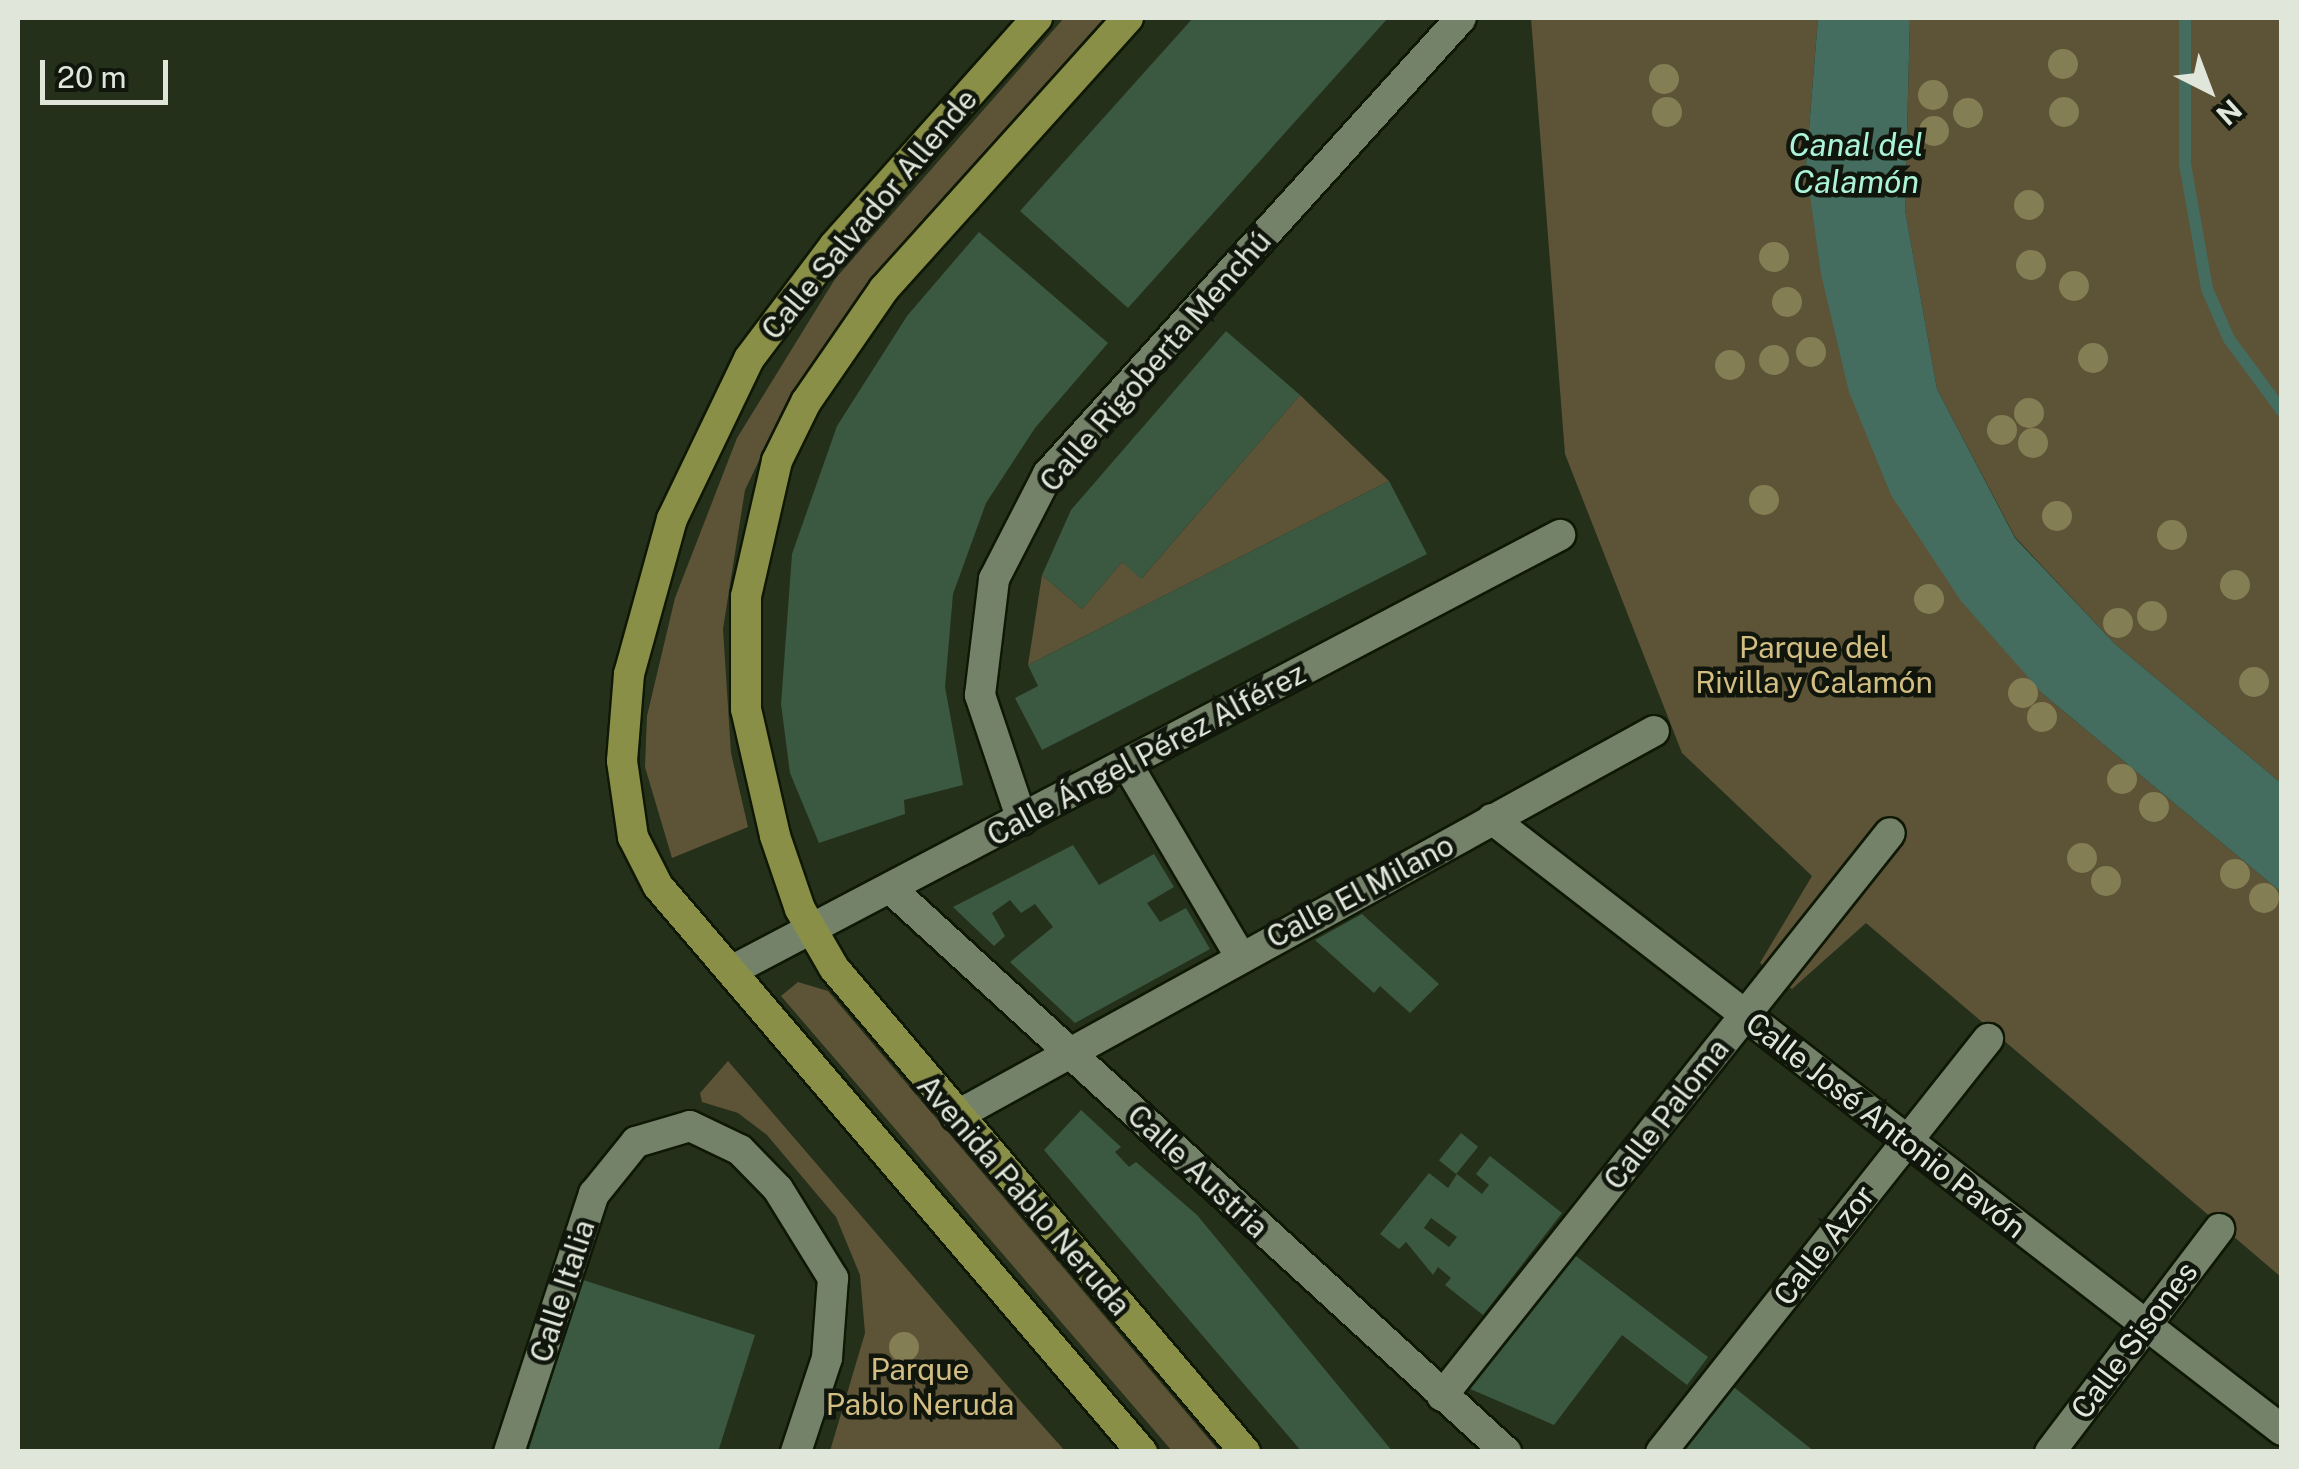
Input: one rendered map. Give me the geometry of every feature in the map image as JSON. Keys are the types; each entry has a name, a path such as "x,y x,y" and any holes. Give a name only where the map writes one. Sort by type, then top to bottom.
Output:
{"main road":[{"name":"Calle Salvador Allende","path":"731,970 658,886 633,837 622,761 629,674 672,519 748,359 834,246 1037,18"},
{"name":"Calle Salvador Allende","path":"813,930 775,836 746,710 746,596 777,461 806,402 884,289 1128,18"},
{"name":"Avenida Pablo Neruda","path":"813,930 834,968 956,1116 1245,1452"},
{"path":"731,970 1142,1452"}],"street":[{"name":"Calle Rigoberta Menchú","path":"1022,820 980,695 994,579 1048,474 1461,18"},
{"name":"Calle Ángel Pérez Alférez","path":"731,970 1560,535"},
{"name":"Calle El Milano","path":"956,1116 1067,1050 1654,732"},
{"path":"1127,764 1240,956"},
{"name":"Calle José Antonio Pavón","path":"1492,819 1724,1006 1748,1011 2145,1327 2282,1430"},
{"name":"Calle Paloma","path":"1442,1396 1890,832"},
{"name":"Calle Austria","path":"891,889 1506,1452"},
{"name":"Calle Azor","path":"1661,1452 1988,1039"},
{"name":"Calle Italia","path":"509,1452 594,1194 636,1142 690,1126 740,1150 795,1212 833,1278 827,1358 796,1452"},
{"name":"Calle Sisones","path":"2050,1452 2219,1229"}],"green space":[{"path":"1064,18 1105,18 862,291 781,414 745,490 723,629 731,753 748,827 672,858 645,767 647,716 675,598 737,438 835,279"},
{"name":"Parque del Rivilla y Calamón","path":"1531,18 1818,18 1806,166 2043,694 2281,892 2281,1277 1866,923 1792,989 1760,963 1812,876 1682,753 1565,454"},
{"path":"1910,18 2281,18 2281,783 2115,644 2015,537 1937,389 1905,210"},
{"path":"1300,395 1389,481 1028,665 1042,575 1082,609 1122,562 1142,578"},
{"path":"798,982 828,991 1219,1451 1172,1451 781,996"},
{"name":"Parque Pablo Neruda","path":"728,1061 1065,1451 830,1451 865,1333 860,1275 836,1217 767,1135 738,1113 702,1102 700,1093"}],"water":[{"name":"Canal del Calamón","path":"1818,18 1910,18 1905,210 1937,389 2015,538 2115,644 2281,783 2281,892 2043,694 1961,601 1891,495 1849,392 1821,274 1806,166"}],"building":[{"path":"1193,18 1388,18 1128,308 1020,211"},
{"path":"979,232 1108,343 1035,428 986,503 953,594 945,687 963,785 904,800 905,814 819,843 790,773 781,704 792,554 837,426 907,316"},
{"path":"1226,331 1300,395 1141,579 1122,562 1082,609 1042,575 1071,510"},
{"path":"1389,481 1427,554 1042,750 1015,698 1038,686 1028,665"},
{"path":"1073,845 1099,885 1154,854 1174,887 1147,903 1160,922 1186,908 1210,949 1075,1023 1010,962 1053,927 1035,904 1021,913 1010,900 992,913 1005,936 994,946 953,907"},
{"path":"1362,914 1439,984 1410,1013 1380,986 1374,993 1315,940"},
{"path":"1081,1110 1121,1147 1115,1152 1129,1167 1136,1162 1197,1215 1393,1452 1302,1452 1044,1150"},
{"path":"1461,1133 1478,1147 1456,1174 1439,1160"},
{"path":"1490,1156 1562,1213 1483,1315 1445,1285 1451,1278 1438,1267 1433,1275 1406,1242 1399,1249 1380,1234 1429,1173 1448,1188 1457,1174 1482,1194 1489,1185 1476,1174","holes":["1431,1218 1457,1237 1449,1247 1424,1228"]},
{"path":"1572,1253 1708,1357 1687,1385 1622,1335 1554,1425 1468,1388"},
{"path":"583,1280 755,1335 718,1452 528,1452"},
{"path":"1730,1384 1815,1452 1676,1452"}],"waterway":[{"path":"2185,18 2185,164 2207,289 2229,339 2282,411"}]}
